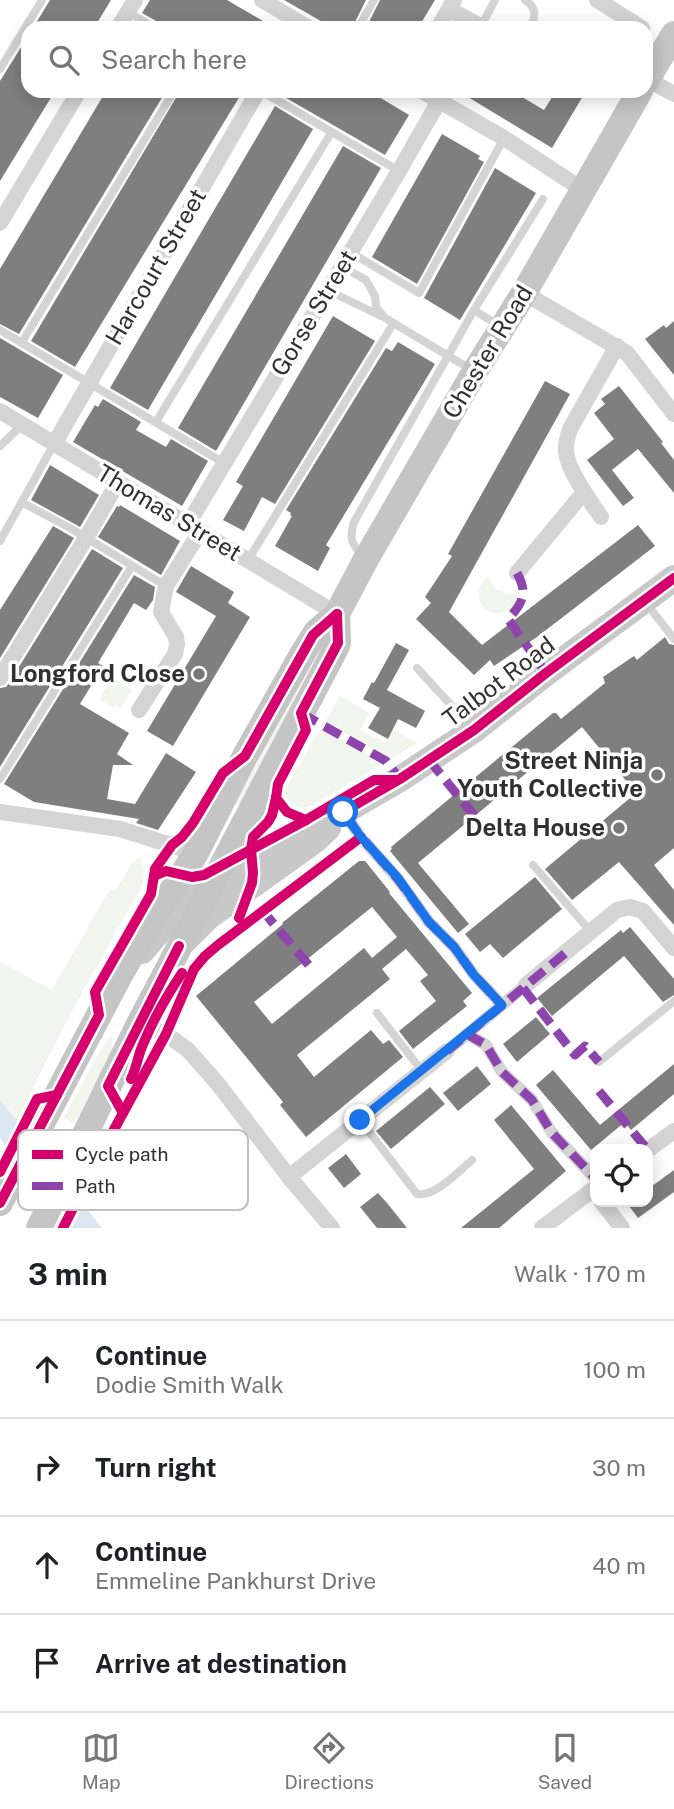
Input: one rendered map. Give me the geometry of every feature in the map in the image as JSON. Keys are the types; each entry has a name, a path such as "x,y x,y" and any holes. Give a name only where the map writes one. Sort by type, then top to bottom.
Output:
{"highway":[{"name":"Chester Road","path":"653,69 671,39"},
{"name":"Chester Road","path":"39,1130 120,975 196,853 245,756 303,653 316,632 337,614 366,559 636,98"},
{"name":"Chester Road","path":"87,1130 179,946 336,648 337,614"},
{"path":"196,853 231,848"},
{"path":"92,1030 115,1022 139,1024"},
{"name":"Chester Road","path":"1,1203 18,1170"},
{"name":"Chester Road","path":"39,1228 48,1210"}],"main road":[{"name":"Talbot Road","path":"120,975 177,910 304,828 343,812 400,779 474,730 674,578"},
{"name":"Talbot Road","path":"179,946 208,917 314,841 343,812"}],"street":[{"path":"262,0 294,21"},
{"path":"597,0 631,21"},
{"path":"442,21 452,5 474,21"},
{"path":"653,32 671,39"},
{"path":"653,87 674,94"},
{"path":"0,223 75,98"},
{"name":"Harcourt Street","path":"54,444 256,98"},
{"path":"434,98 504,138 583,190"},
{"name":"Gorse Street","path":"194,528 224,463 439,101"},
{"path":"524,293 617,346 634,361 674,414"},
{"path":"601,517 584,492 565,453 570,429 617,346"},
{"name":"Thomas Street","path":"0,411 337,614"},
{"path":"0,678 118,482"},
{"path":"517,573 584,492"},
{"path":"139,710 174,654 176,636 161,612 166,586 194,528"},
{"path":"0,812 120,829 196,853"},
{"path":"343,812 361,837 398,878 429,922 454,947 474,975 502,1005"},
{"path":"289,1177 617,910 630,907 643,911 674,948"},
{"path":"139,1024 166,1034 188,1050 332,1228"},
{"path":"467,1034 486,1045 502,1072 532,1100 552,1133 590,1182"},
{"path":"653,1146 674,1131"},
{"path":"542,1228 590,1194"},
{"path":"608,1207 622,1228"}],"lane":[{"path":"29,21 42,0"},
{"path":"362,21 374,0"},
{"path":"485,21 495,0"},
{"path":"525,0 534,9 533,21"},
{"path":"131,6 147,21"},
{"path":"0,69 21,34"},
{"path":"22,342 170,98"},
{"path":"272,98 399,172"},
{"path":"156,422 331,133"},
{"path":"345,259 419,293 504,138"},
{"path":"366,559 354,547 350,535 354,522 474,310 543,198"},
{"path":"345,259 372,287 376,307 384,318"},
{"path":"327,290 384,318 475,371"},
{"path":"474,310 502,328"},
{"path":"248,561 393,324"},
{"path":"0,330 224,463"},
{"path":"0,446 22,425"},
{"path":"0,541 54,444"},
{"path":"23,503 166,586"},
{"path":"0,779 132,566"},
{"path":"644,600 674,639"},
{"path":"417,668 474,730"},
{"path":"533,865 591,932"},
{"path":"599,1062 674,1001"},
{"path":"377,1013 422,1071"},
{"path":"360,1120 417,1194 425,1196 433,1192 472,1160"}],"shaded area":[{"path":"489,576 495,590 502,590 505,594 518,594 515,605 497,613 489,612 483,607 479,592"},
{"path":"315,657 242,807 233,803"},
{"path":"112,677 132,690 121,708 116,705 114,708 99,699"},
{"path":"340,696 369,713 360,730 385,743 393,730 418,743 390,759 325,722"},
{"path":"321,728 384,763 308,807 294,806 286,798 286,788"},
{"path":"140,857 144,869 143,884 62,1031 17,1122 0,1100 0,962 52,990 110,889 116,890 132,863"},
{"path":"112,1035 109,1062 74,1123 64,1118 101,1049"},
{"path":"0,1100 24,1130 18,1130 18,1165 0,1138"},
{"path":"48,1210 88,1210 102,1228 60,1228"}],"pier":[{"path":"19,1118 29,1130 18,1130 18,1170 4,1149"},
{"path":"45,1210 81,1210 72,1228 56,1228"}],"building":[{"path":"50,0 111,0 98,21 37,21"},
{"path":"150,0 227,0 263,21 156,21 142,13"},
{"path":"284,0 366,0 356,21 321,21"},
{"path":"380,0 435,0 422,21 370,21"},
{"path":"21,47 21,98 51,98 0,181 0,81"},
{"path":"102,98 162,98 19,334 0,324 0,269"},
{"path":"176,98 239,98 75,367 31,341"},
{"path":"286,98 381,98 409,115 385,155"},
{"path":"470,98 524,98 544,110 552,98 582,98 552,148"},
{"path":"275,106 313,129 148,410 110,388"},
{"path":"442,134 480,156 478,159 484,162 417,284 372,257"},
{"path":"343,146 381,168 216,451 178,428"},
{"path":"495,168 536,193 460,320 424,298"},
{"path":"333,316 375,341 275,504 262,497 244,531 223,520 243,486 236,482"},
{"path":"674,321 674,375 645,339"},
{"path":"0,338 63,375 38,418 0,397"},
{"path":"398,342 435,364 326,545 330,548 318,571 275,546 292,516 286,510 386,348 392,351"},
{"path":"545,381 570,394 449,612 482,645 638,525 655,546 537,637 494,666 490,660 474,675 416,619 431,603 425,597 452,556 448,554"},
{"path":"619,386 674,460 674,493 638,449 612,470 634,498 623,506 587,460 614,439 594,413 605,404 601,399"},
{"path":"103,399 141,422 136,430 166,447 171,439 208,461 182,506 73,442 95,405 98,407"},
{"path":"50,465 99,495 80,527 31,500"},
{"path":"120,505 180,541 161,575 98,537"},
{"path":"53,526 74,538 0,658 0,610"},
{"path":"92,549 123,568 0,767 0,688 9,683"},
{"name":"Longford Close","path":"191,566 234,592 228,603 250,617 173,746 147,731 216,616 176,592"},
{"path":"134,575 155,587 153,600 146,610 134,603 98,663 103,666 80,704 129,733 117,754 133,765 113,765 107,799 135,804 166,753 196,772 158,830 136,823 139,819 34,802 4,784"},
{"path":"665,637 669,644 674,645 674,848 654,865 674,890 674,925 619,862 572,900 545,869 636,793 582,727 418,863 469,924 458,933 390,851 391,847 553,713 561,719 605,683 603,677 634,656 637,660"},
{"path":"396,643 409,650 387,690 425,711 416,728 398,719 388,739 368,728 380,708 363,699"},
{"path":"359,861 365,861 472,993 463,1001 467,1006 413,1049 399,1031 436,1001 420,981 428,975 406,949 382,969 390,979 297,1055 314,1077 371,1030 383,1044 389,1040 403,1057 306,1137 280,1105 283,1102 196,996","holes":["372,907 397,937 372,958 364,948 272,1024 254,1002"]},
{"path":"535,877 562,909 503,958 490,944 480,952 465,934"},
{"path":"630,927 674,979 674,995 663,1002 624,956 552,1016 537,998 621,930 623,933"},
{"path":"536,1017 550,1034 517,1062 503,1044"},
{"path":"674,1064 674,1094 631,1130 625,1122 598,1144 590,1144 590,1149 536,1085 553,1070 600,1125"},
{"path":"477,1066 491,1084 458,1111 443,1093"},
{"path":"430,1087 445,1104 391,1149 376,1131"},
{"path":"511,1105 566,1171 499,1228 461,1228 534,1169 494,1120"},
{"path":"346,1154 361,1174 344,1188 328,1168"},
{"path":"674,1170 674,1192 638,1218 630,1207 653,1207 653,1185"},
{"path":"378,1193 407,1228 377,1228 360,1207"}],"marked path":[{"path":"517,573 522,586 522,598 508,619 546,673"},
{"path":"301,713 386,761 400,779"},
{"path":"429,760 477,819"},
{"path":"343,812 429,922 454,947 474,975 502,1005"},
{"path":"262,910 312,969"},
{"path":"447,1051 569,950"},
{"path":"523,988 575,1055 585,1046 599,1062"},
{"path":"467,1034 486,1045 502,1072 532,1100 552,1133 590,1173"},
{"path":"599,1091 643,1144"}],"cycle path":[{"path":"343,812 400,779 474,730 674,578"},
{"path":"306,820 287,812 276,798 278,784 306,730 301,713 338,643 337,614"},
{"path":"38,1130 99,1015 95,992 151,894 155,869 172,845 193,823 223,773 245,756 313,635 337,614"},
{"path":"154,876 166,871 192,877 204,875 374,780 397,780"},
{"path":"239,918 252,883 253,837 268,822 276,798"},
{"path":"114,1130 166,1034 194,969 218,945 361,837"},
{"path":"123,1113 108,1086 179,946"},
{"path":"131,1079 152,1024 182,973"},
{"path":"21,1130 37,1099 57,1095"},
{"path":"0,1172 18,1136"},
{"path":"0,1203 18,1169"},
{"path":"63,1228 72,1210"}],"place":[{"name":"Longford Close","path":"199,674"},
{"name":"Street Ninja Youth Collective","path":"657,775"},
{"name":"Delta House","path":"619,828"}],"route":[{"path":"343,812 361,837 398,878 429,922 454,947 474,975 502,1005 360,1120"}]}
